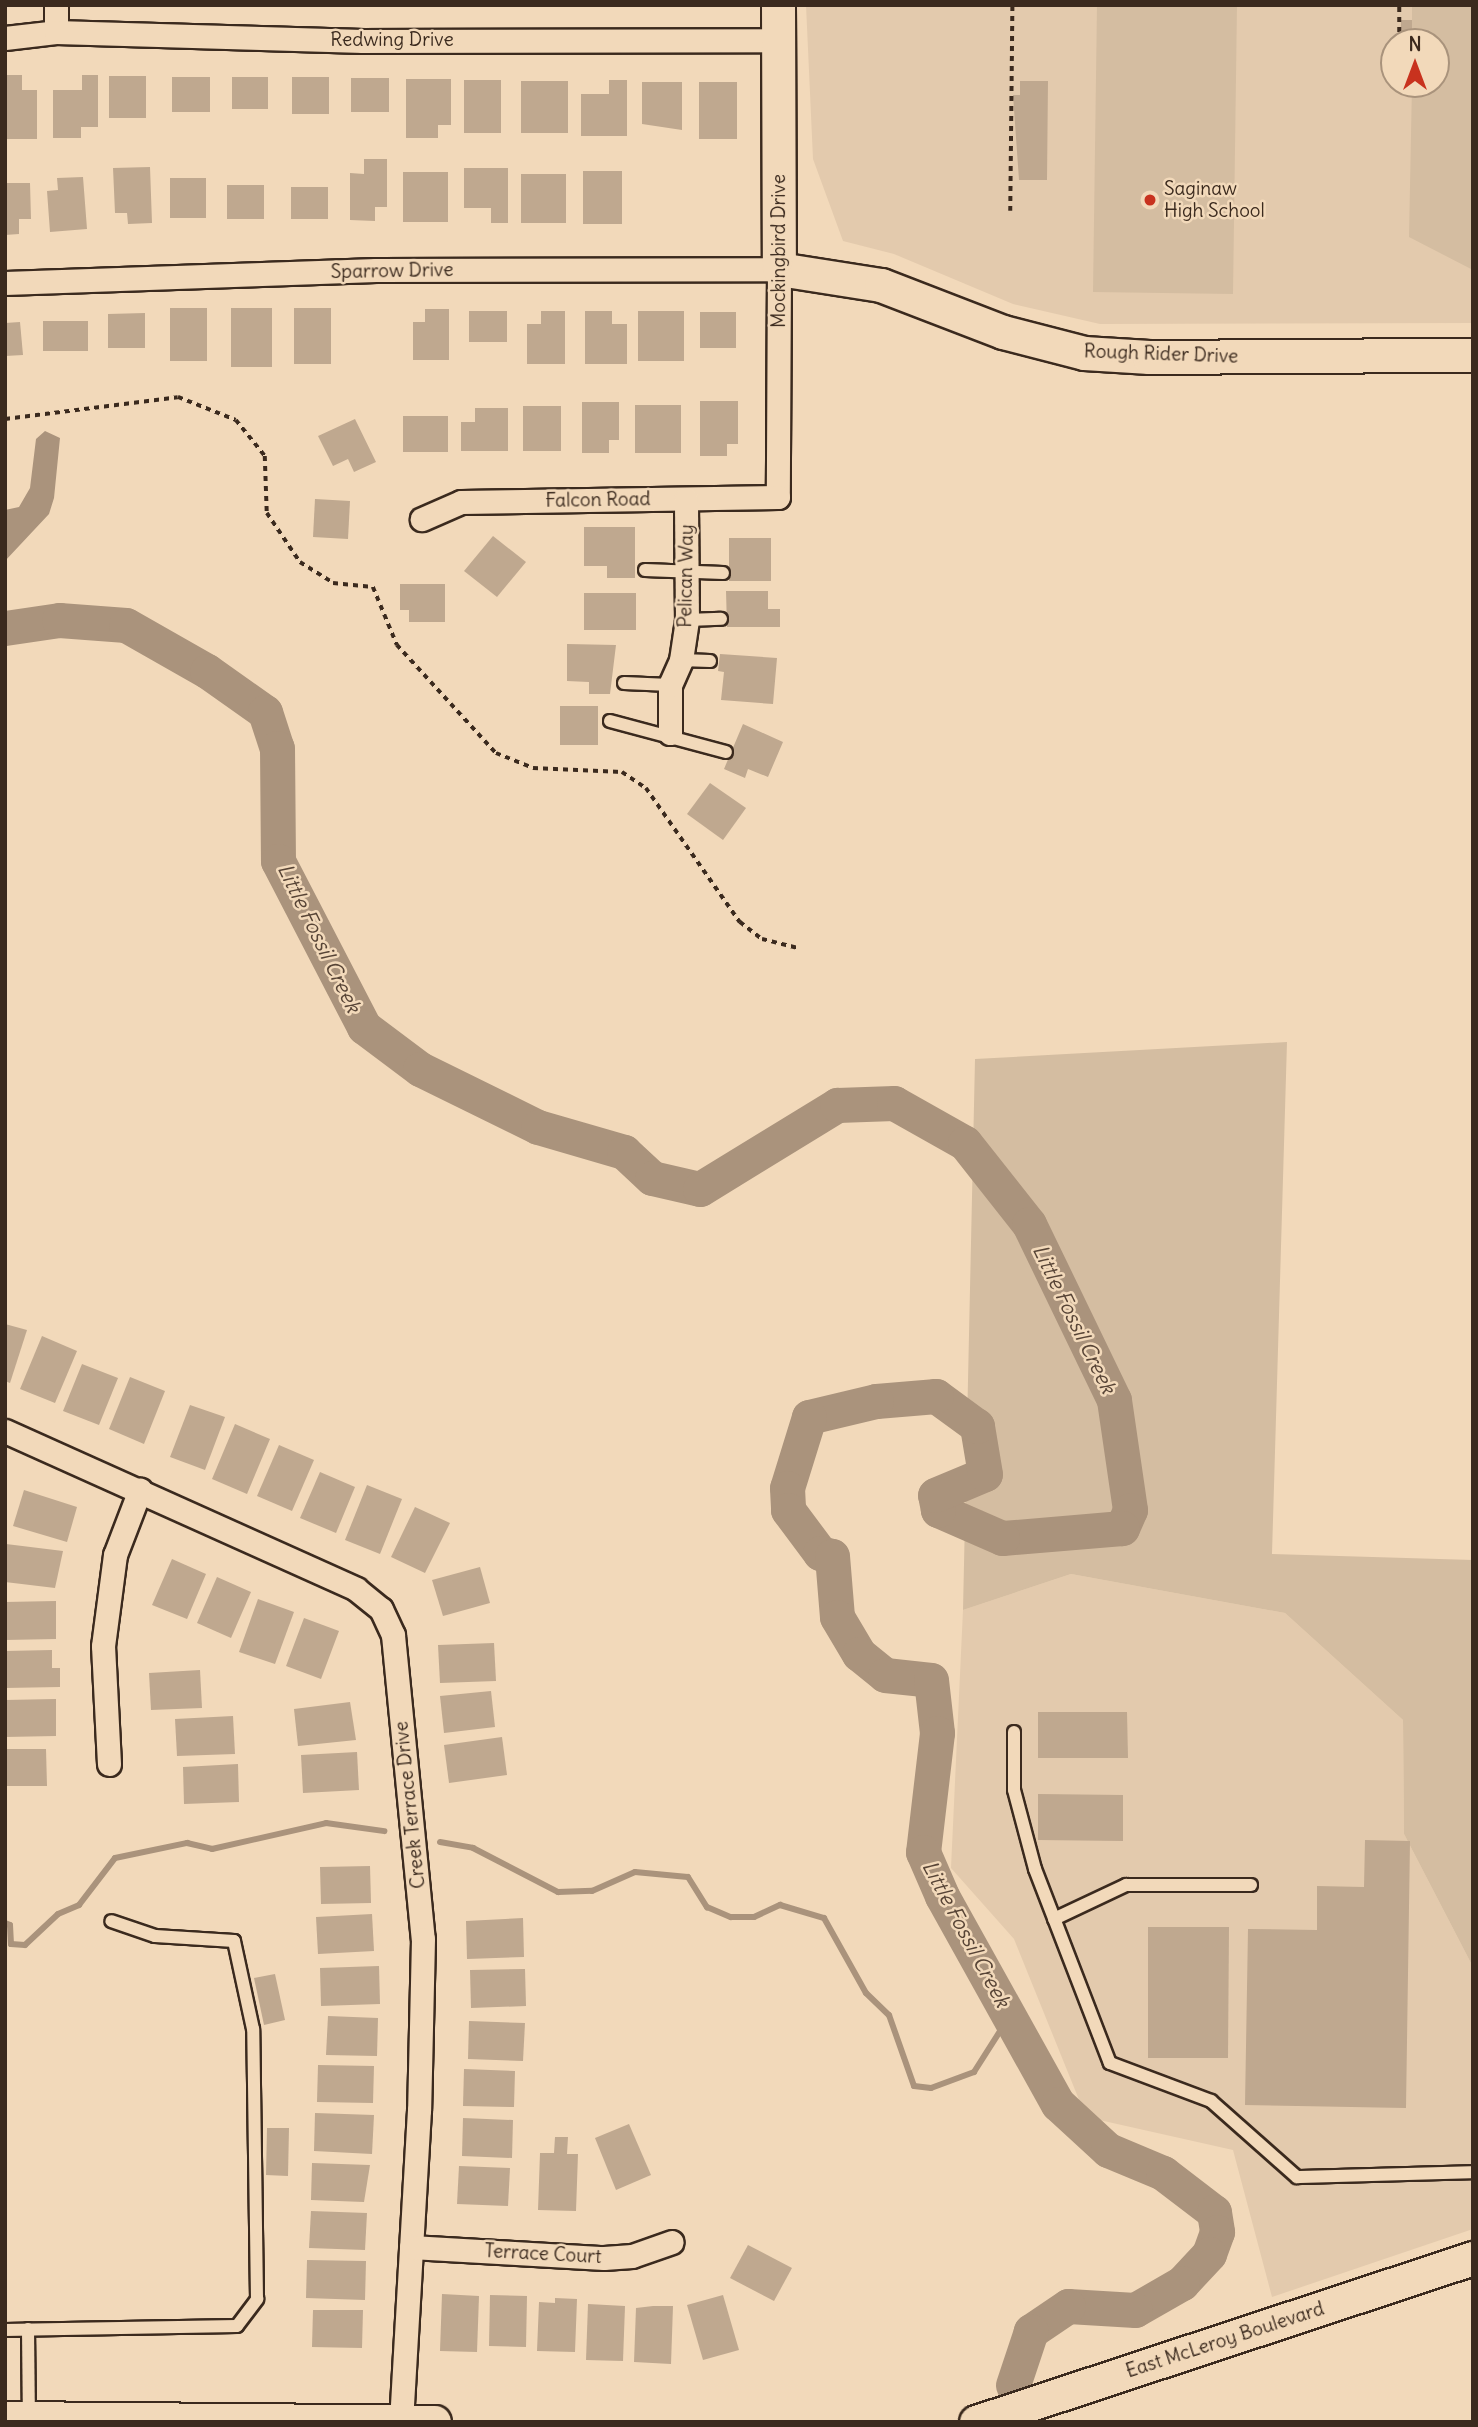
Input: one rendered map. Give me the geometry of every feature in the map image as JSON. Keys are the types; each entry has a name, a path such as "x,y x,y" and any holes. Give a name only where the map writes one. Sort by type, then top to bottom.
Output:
{"street":[{"path":"56,5 56,33"},
{"name":"Mockingbird Drive","path":"778,5 778,497"},
{"name":"Redwing Drive","path":"5,38 56,33 363,41 778,40"},
{"name":"Sparrow Drive","path":"5,283 376,270 779,269"},
{"name":"Rough Rider Drive","path":"779,269 881,285 1003,332 1084,353 1149,357 1473,355"},
{"name":"Falcon Road","path":"422,519 461,502 778,497"},
{"name":"Pelican Way","path":"670,733 670,685 681,660 687,620 687,499"},
{"name":"Creek Terrace Drive","path":"5,1431 356,1589 381,1609 393,1635 423,1939 401,2421"},
{"path":"109,1764 103,1646 115,1555 141,1490"},
{"name":"Terrace Court","path":"411,2246 604,2258 632,2256 672,2242"},
{"name":"East McLeroy Boulevard","path":"976,2422 1473,2258"},
{"path":"17,2418 434,2422"}],"lane":[{"path":"645,570 723,573"},
{"path":"687,620 721,619"},
{"path":"681,660 710,661"},
{"path":"624,683 670,685"},
{"path":"611,721 670,733 726,752"},
{"path":"1014,1732 1013,1790 1035,1869 1110,2063 1210,2101 1297,2177 1473,2172"},
{"path":"1055,1919 1126,1885 1251,1885"},
{"path":"5,2330 237,2326 257,2299 253,2029 234,1941 155,1936 111,1921"},
{"path":"17,2418 28,2329"}],"path":[{"path":"1010,211 1012,5"},
{"path":"1399,5 1399,28"},
{"path":"5,419 178,397 236,420 265,456 267,513 300,562 333,583 373,587 397,645 496,753 533,768 622,772 646,789 740,922 762,939 797,948"}],"shaded area":[{"name":"Saginaw High School","path":"806,5 1473,5 1473,323 1100,324 1013,304 894,254 843,241 813,159"},
{"path":"1097,5 1237,5 1233,294 1093,292"},
{"path":"1412,5 1473,5 1473,270 1409,237 1412,98 1450,98 1450,28 1412,28"},
{"path":"45,431 60,438 54,498 49,514 5,561 5,510 19,507 30,488 36,439"},
{"path":"1287,1042 1272,1554 1473,1560 1473,1967 1404,1834 1403,1720 1285,1613 1071,1574 963,1610 975,1059"},
{"path":"1071,1574 1285,1613 1403,1720 1404,1834 1473,1967 1473,2229 1272,2297 1233,2150 1086,2117 1014,1939 951,1868 963,1610"}],"building":[{"path":"1401,20 1412,20 1412,28 1401,28"},
{"path":"5,75 22,75 22,90 37,90 37,139 5,139"},
{"path":"82,75 98,75 98,127 81,127 81,138 53,138 53,90 82,90"},
{"path":"109,76 146,76 146,118 109,118"},
{"path":"172,77 210,77 210,112 172,112"},
{"path":"232,77 268,77 268,109 232,109"},
{"path":"292,77 329,77 329,114 292,114"},
{"path":"351,78 389,78 389,112 351,112"},
{"path":"406,79 451,79 451,125 438,125 438,138 406,138"},
{"path":"464,80 501,80 501,133 464,133"},
{"path":"609,80 627,80 627,136 581,136 581,94 609,94"},
{"path":"521,81 568,81 568,133 521,133"},
{"path":"1020,81 1048,81 1047,180 1019,180 1013,95 1020,95"},
{"path":"642,82 682,82 682,130 642,124"},
{"path":"699,82 737,82 737,139 699,139"},
{"path":"364,159 387,159 387,207 375,207 375,221 350,220 350,173 364,174"},
{"path":"150,167 152,223 128,224 127,213 115,213 113,168"},
{"path":"464,168 508,168 508,223 491,223 491,208 464,208"},
{"path":"583,171 622,171 622,224 583,224"},
{"path":"403,172 448,172 448,222 403,222"},
{"path":"521,174 566,174 566,223 521,223"},
{"path":"83,177 87,229 50,232 47,191 58,190 57,178"},
{"path":"170,178 206,178 206,218 170,218"},
{"path":"5,183 30,183 31,219 19,219 19,234 5,235"},
{"path":"227,185 264,185 264,219 227,219"},
{"path":"291,187 328,187 328,219 291,219"},
{"path":"170,308 207,308 207,361 170,361"},
{"path":"231,308 272,308 272,367 231,367"},
{"path":"294,308 331,308 331,364 294,364"},
{"path":"425,309 449,309 449,360 413,360 413,322 425,322"},
{"path":"469,311 507,311 507,342 469,342"},
{"path":"541,311 565,311 565,364 527,364 527,324 541,324"},
{"path":"585,311 612,311 612,324 627,324 627,364 585,364"},
{"path":"638,311 684,311 684,361 638,361"},
{"path":"700,312 736,312 736,348 700,348"},
{"path":"145,313 145,348 108,348 108,314"},
{"path":"43,321 88,321 88,351 43,351"},
{"path":"20,322 23,355 5,356 5,323"},
{"path":"700,401 738,401 738,444 727,444 727,456 700,456"},
{"path":"582,402 619,402 619,440 609,440 609,453 582,453"},
{"path":"635,405 681,405 681,453 635,453"},
{"path":"523,406 561,406 561,451 523,451"},
{"path":"475,408 508,408 508,451 461,451 461,422 475,422"},
{"path":"403,416 448,416 448,452 403,452"},
{"path":"355,419 376,462 354,472 348,459 333,466 318,436"},
{"path":"315,499 350,501 348,539 313,537"},
{"path":"584,527 635,527 635,578 607,578 607,566 584,566"},
{"path":"493,536 526,562 497,597 464,571"},
{"path":"729,538 771,538 771,581 729,581"},
{"path":"400,584 445,584 445,622 409,622 409,610 400,610"},
{"path":"726,591 768,591 768,609 780,609 780,627 727,627"},
{"path":"584,593 636,593 636,630 584,630"},
{"path":"567,644 616,645 610,694 589,694 589,682 567,681"},
{"path":"720,654 777,658 773,704 721,700 724,672 718,671"},
{"path":"560,706 598,706 598,745 560,745"},
{"path":"743,724 783,742 768,777 748,769 745,778 724,769"},
{"path":"710,783 746,808 723,840 687,814"},
{"path":"5,1324 27,1330 10,1383 5,1381"},
{"path":"42,1336 77,1351 55,1403 20,1389"},
{"path":"82,1364 118,1378 99,1425 63,1411"},
{"path":"130,1377 165,1391 144,1444 109,1429"},
{"path":"190,1405 225,1417 205,1470 170,1457"},
{"path":"235,1424 270,1439 247,1494 212,1479"},
{"path":"279,1445 314,1460 292,1511 257,1496"},
{"path":"320,1472 355,1487 336,1533 300,1518"},
{"path":"367,1485 402,1499 380,1554 345,1540"},
{"path":"24,1490 77,1507 67,1542 13,1526"},
{"path":"415,1507 450,1523 425,1573 391,1557"},
{"path":"6,1544 63,1551 55,1588 5,1582"},
{"path":"172,1559 206,1574 187,1619 152,1605"},
{"path":"480,1567 490,1603 443,1616 432,1580"},
{"path":"217,1577 251,1592 231,1638 197,1623"},
{"path":"258,1599 294,1612 275,1664 239,1652"},
{"path":"56,1601 56,1639 5,1640 5,1602"},
{"path":"304,1618 339,1631 321,1679 286,1666"},
{"path":"494,1643 496,1681 440,1683 438,1645"},
{"path":"52,1650 52,1668 60,1668 60,1687 5,1688 5,1651"},
{"path":"200,1670 202,1708 151,1710 149,1673"},
{"path":"491,1691 495,1727 444,1733 440,1696"},
{"path":"56,1699 56,1736 5,1737 5,1700"},
{"path":"350,1702 356,1740 298,1746 294,1709"},
{"path":"1038,1712 1127,1712 1128,1758 1038,1758"},
{"path":"233,1716 235,1754 177,1756 175,1719"},
{"path":"502,1737 507,1775 449,1783 444,1745"},
{"path":"5,1749 46,1749 47,1786 5,1786"},
{"path":"357,1752 359,1790 303,1793 301,1755"},
{"path":"238,1764 239,1802 184,1804 183,1767"},
{"path":"1038,1794 1123,1795 1123,1841 1038,1840"},
{"path":"1365,1840 1410,1841 1406,2108 1245,2105 1248,1929 1317,1930 1317,1886 1364,1887"},
{"path":"370,1866 371,1903 321,1904 320,1867"},
{"path":"372,1914 374,1951 318,1954 316,1917"},
{"path":"523,1918 524,1957 467,1959 466,1921"},
{"path":"1148,1927 1229,1927 1228,2058 1148,2058"},
{"path":"379,1966 380,2004 321,2006 320,1968"},
{"path":"525,1969 526,2006 471,2008 470,1970"},
{"path":"275,1974 285,2020 264,2025 254,1978"},
{"path":"328,2016 378,2018 377,2056 326,2055"},
{"path":"469,2021 525,2023 523,2061 468,2059"},
{"path":"318,2065 374,2066 373,2103 317,2102"},
{"path":"464,2069 515,2071 514,2107 463,2106"},
{"path":"315,2113 374,2115 372,2154 314,2151"},
{"path":"463,2118 513,2120 512,2158 462,2156"},
{"path":"629,2124 651,2175 616,2190 595,2138"},
{"path":"267,2128 289,2128 288,2176 266,2175"},
{"path":"555,2137 568,2137 567,2154 578,2154 576,2211 538,2210 540,2153 554,2153"},
{"path":"312,2163 370,2165 364,2202 311,2200"},
{"path":"459,2166 510,2168 508,2206 457,2204"},
{"path":"311,2211 367,2213 365,2250 309,2248"},
{"path":"748,2245 792,2268 774,2301 730,2278"},
{"path":"307,2260 366,2261 365,2300 306,2298"},
{"path":"442,2294 479,2296 477,2352 440,2351"},
{"path":"490,2295 527,2296 526,2347 489,2346"},
{"path":"723,2295 739,2350 703,2360 687,2305"},
{"path":"555,2298 577,2299 575,2352 537,2351 539,2302 555,2303"},
{"path":"588,2304 625,2306 623,2361 586,2360"},
{"path":"673,2306 671,2364 634,2362 636,2308"},
{"path":"313,2310 363,2310 362,2348 312,2347"}],"waterway":[{"name":"Little Fossil Creek","path":"5,628 59,620 126,625 207,671 265,712 277,748 278,861 364,1027 420,1069 538,1127 624,1152 652,1178 700,1189 837,1105 894,1103 965,1143 1029,1224 1114,1400 1130,1510 1122,1528 1002,1538 938,1510 935,1495 985,1474 977,1426 936,1396 876,1401 809,1417 787,1488 788,1510 820,1553 832,1556 837,1617 859,1654 885,1675 931,1680 937,1733 923,1852 942,1896 1058,2104 1108,2150 1163,2173 1214,2212 1217,2232 1209,2254 1182,2283 1135,2310 1068,2306 1031,2331 1013,2385"},
{"path":"5,1923 10,1925 11,1944 25,1945 58,1914 79,1905 115,1858 187,1843 212,1849 326,1823 384,1831"},
{"path":"440,1842 473,1848 558,1892 592,1891 635,1872 688,1877 707,1907 731,1917 754,1917 780,1905 824,1918 866,1993 889,2015 914,2086 931,2088 974,2072 1009,2017"}],"place":[{"name":"Saginaw High School","path":"1150,200"}]}
